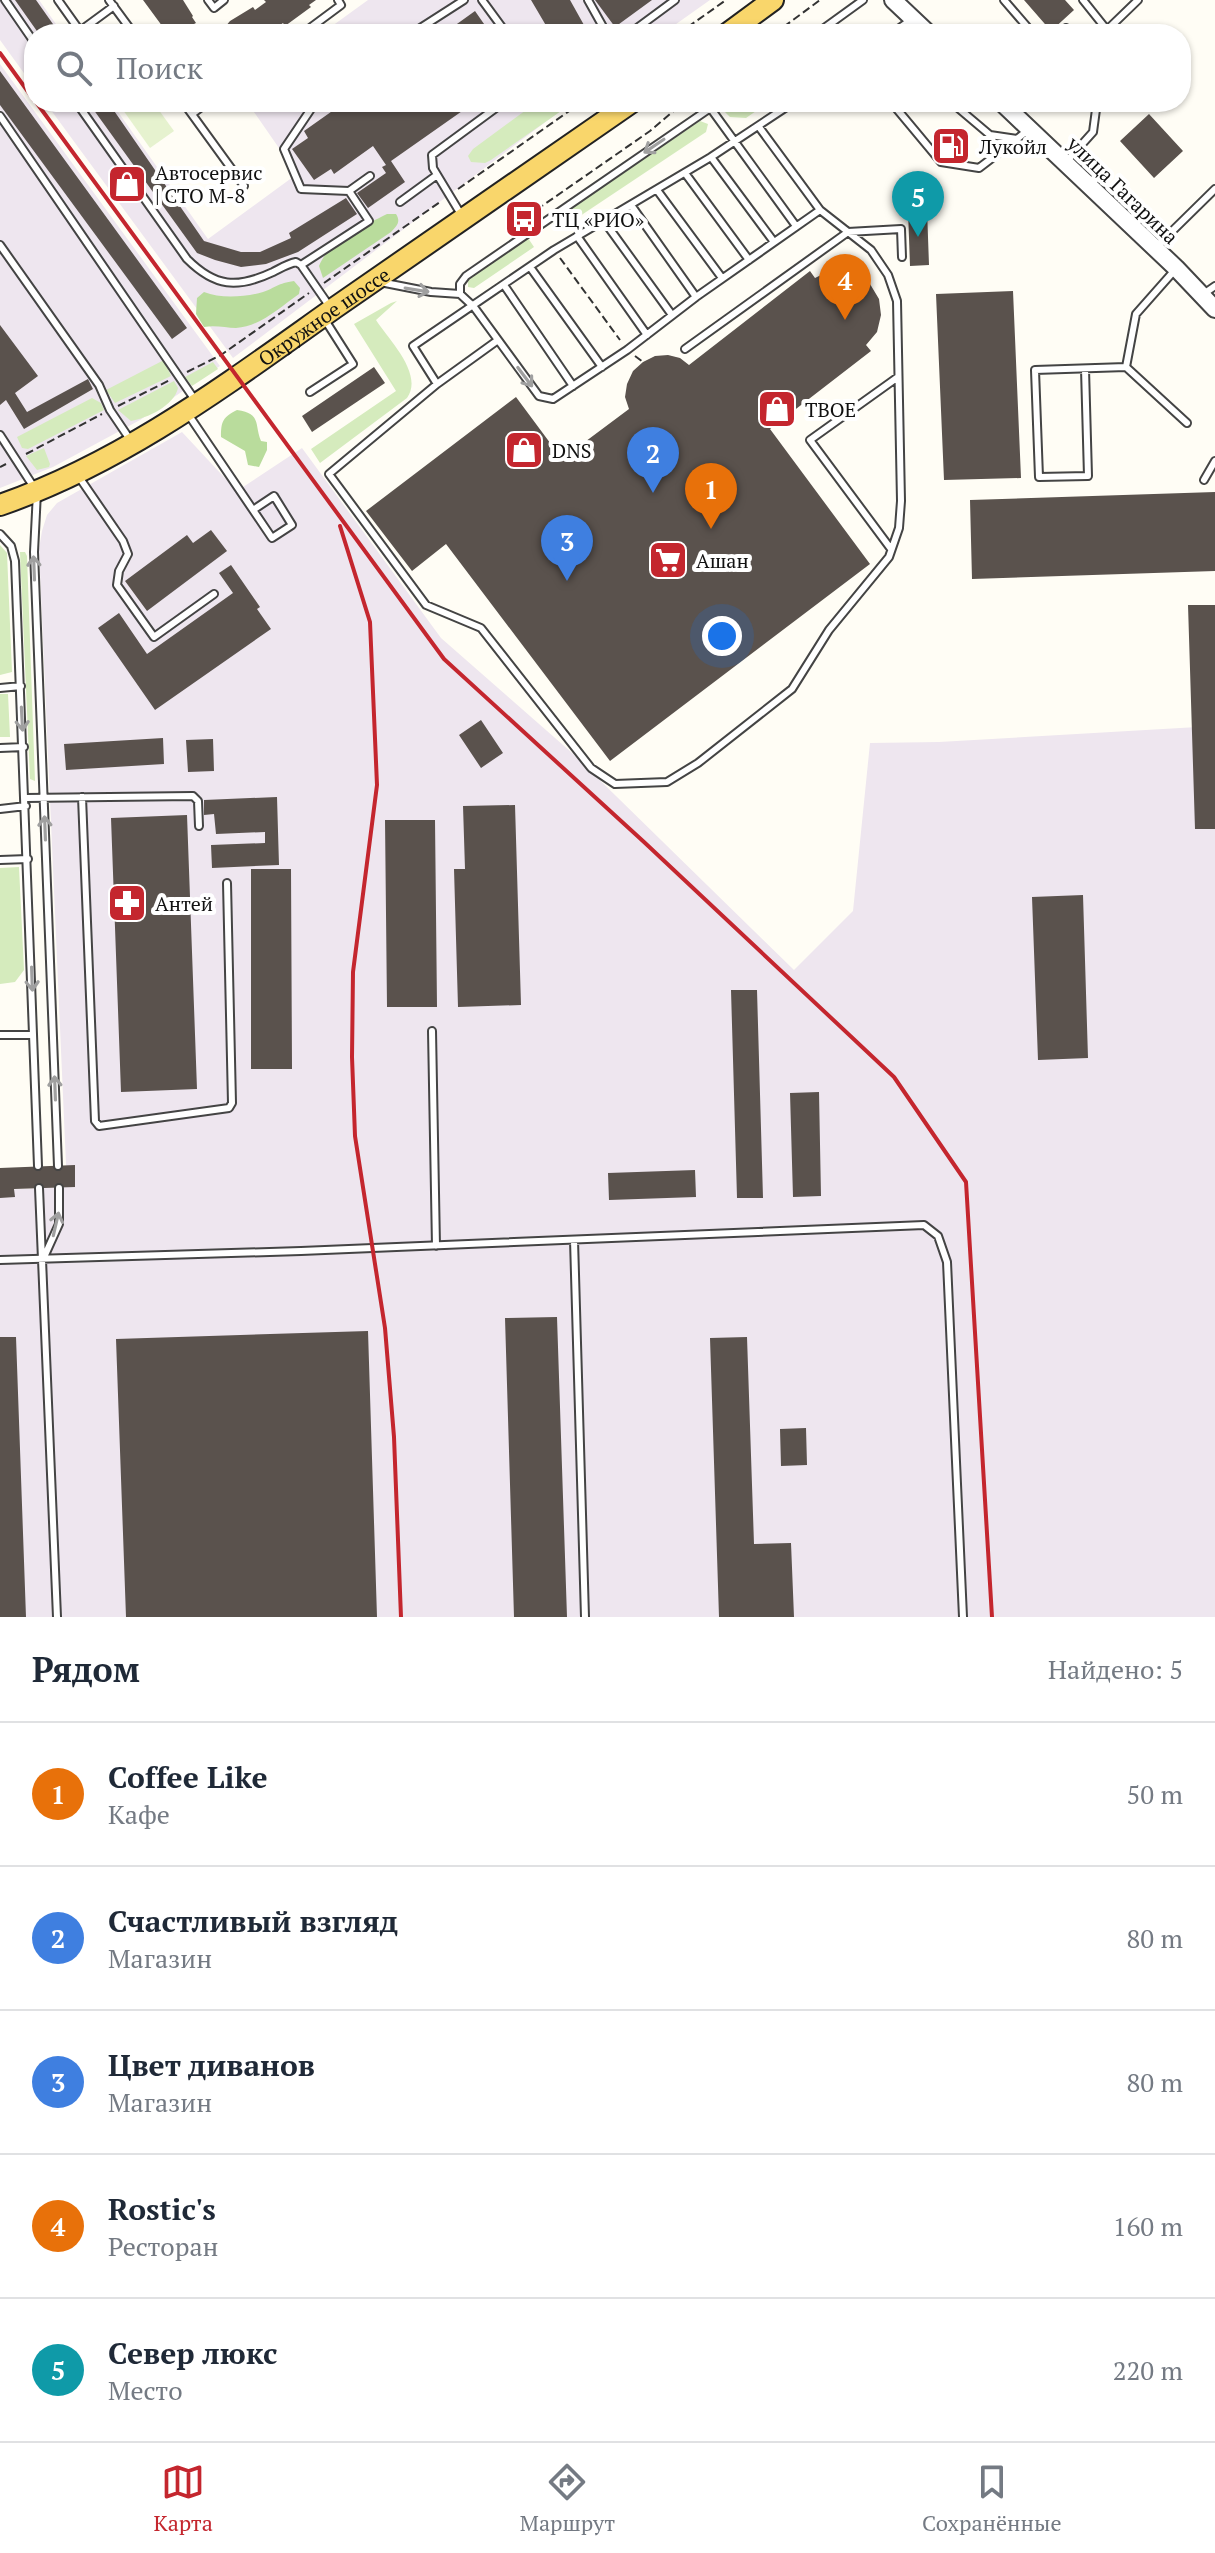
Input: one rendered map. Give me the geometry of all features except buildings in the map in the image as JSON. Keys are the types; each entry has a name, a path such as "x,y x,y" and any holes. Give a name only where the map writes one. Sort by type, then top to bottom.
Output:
{"main road":[{"path":"741,24 773,0"},
{"name":"Окружное шоссе","path":"0,505 77,474 133,444 618,112"}],"street":[{"path":"893,0 918,24"},
{"name":"улица Гагарина","path":"1008,112 1024,134 1066,162 1176,268 1208,290 1215,309"}],"lane":[{"path":"5,0 24,28"},
{"path":"58,0 75,24"},
{"path":"208,0 214,8 224,0"},
{"path":"315,24 341,5 338,0"},
{"path":"427,24 464,0"},
{"path":"482,0 500,24"},
{"path":"588,0 601,24"},
{"path":"643,24 675,0"},
{"path":"830,24 863,0"},
{"path":"1004,0 1025,24"},
{"path":"1083,0 1101,24"},
{"path":"1115,24 1138,0"},
{"path":"88,24 111,3 127,24"},
{"path":"905,24 912,19"},
{"path":"83,112 187,259 202,275 223,284 250,281 289,263 301,265 317,288 353,364 310,392"},
{"path":"195,112 192,114 244,186"},
{"path":"309,112 284,149 301,189 349,191 370,176"},
{"path":"464,219 433,168 432,155 490,112"},
{"path":"460,294 460,284 466,276 698,112"},
{"path":"713,112 796,226"},
{"path":"437,384 413,346 554,250 685,173 780,112"},
{"path":"899,112 941,162 979,168 1024,134"},
{"path":"963,112 990,135 1024,134"},
{"path":"1066,162 1093,132 1096,112"},
{"path":"0,116 179,376 191,407 253,510 272,538 292,525 274,496 253,510"},
{"path":"498,340 437,384 329,474 426,605 481,628 591,768 615,784 667,782 698,763 792,689 829,630 889,557 899,528 897,301 888,275 871,250 820,210 759,127"},
{"path":"711,157 774,242"},
{"path":"685,173 749,260"},
{"path":"400,202 437,175"},
{"path":"1155,248 1215,189"},
{"path":"657,190 722,278"},
{"path":"301,265 369,221 349,191"},
{"path":"631,205 696,297"},
{"path":"374,281 401,288 460,294 474,307 543,398 553,399 627,350 722,278 820,210"},
{"path":"604,221 672,315"},
{"path":"685,349 848,232 901,229 902,257"},
{"path":"577,236 647,335"},
{"path":"0,245 99,385 110,410 133,444"},
{"path":"530,267 602,367"},
{"path":"1126,367 1136,314 1176,268"},
{"path":"504,285 573,386"},
{"path":"1085,369 1088,476 1039,477 1035,370 1126,367 1187,423"},
{"path":"892,549 810,440 898,377"},
{"path":"0,435 37,492 34,552 58,1166"},
{"path":"1204,480 1215,461"},
{"path":"77,474 123,541 128,554 119,571 117,585 154,637 214,594"},
{"path":"0,534 11,546 15,561 38,1166"},
{"path":"0,688 21,686"},
{"path":"0,748 24,747"},
{"path":"26,798 193,796 198,801 199,826"},
{"path":"82,797 95,1121 99,1126 229,1108 232,1103 227,883"},
{"path":"0,809 26,806"},
{"path":"0,860 28,859"},
{"path":"432,1031 436,1246"},
{"path":"0,1035 33,1035"},
{"path":"39,1188 57,1617"},
{"path":"43,1259 59,1224 59,1188"},
{"path":"0,1260 436,1246 924,1225 938,1236 947,1262 963,1617"},
{"path":"574,1240 585,1617"}],"path":[{"path":"692,24 726,0"},
{"path":"788,24 820,0"},
{"path":"0,467 221,355 568,112"},
{"path":"537,225 529,215 650,131 672,112"},
{"path":"554,250 627,350 643,362"}],"shaded area":[{"path":"0,0 39,0 56,24 24,24 24,73 0,40"},
{"path":"368,0 710,0 676,24 335,24"},
{"path":"0,64 24,97 24,112 35,112 220,366 140,420 53,467 0,488"},
{"path":"52,112 118,112 208,239 297,174 254,112 559,112 233,358"},
{"path":"182,432 237,491 302,448 441,638 571,752 794,970 853,911 870,743 1215,726 1215,1617 0,1617 0,1190 67,1187 39,549 47,515 57,503"}],"green space":[{"path":"124,112 160,112 174,131 150,148"},
{"path":"523,112 560,112 485,163 471,162 468,156"},
{"path":"725,112 755,112 746,118 730,117"},
{"path":"700,121 708,124 706,132 559,230 553,229 553,220"},
{"path":"387,214 396,214 398,219 397,226 391,232 323,278 319,266 331,248"},
{"path":"528,238 534,247 474,288 468,287 468,279"},
{"path":"294,281 300,288 299,294 254,324 236,328 204,327 196,314 197,298 204,292 218,296 241,296"},
{"path":"397,301 376,320 408,368 411,389 407,398 320,463 311,449 396,391 354,324"},
{"path":"164,360 171,376 115,403 106,390"},
{"path":"213,362 218,369 192,386 185,377"},
{"path":"174,381 178,388 171,400 152,414 131,421 118,410"},
{"path":"92,398 101,403 104,410 28,449 22,448 17,437"},
{"path":"237,410 254,417 261,441 267,442 267,450 259,467 248,465 245,451 221,437 224,420"},
{"path":"44,448 50,464 37,470 26,456"},
{"path":"0,545 7,553 12,672 0,675"},
{"path":"20,552 25,552 27,556 35,781 30,779"},
{"path":"0,694 8,694 10,737 0,737"},
{"path":"19,867 24,970 15,982 0,984 0,868"}],"railway":[{"path":"0,53 24,86"},
{"path":"43,112 444,659 894,1077 966,1182 992,1617"},
{"path":"340,526 370,622 377,785 353,972 352,1057 355,1136 385,1328 394,1437 401,1617"}],"place":[{"name":"Лукойл","path":"951,146"},
{"name":"Автосервис | СТО М-8","path":"127,184"},
{"name":"ТЦ «РИО»","path":"524,219"},
{"name":"Север люкс","path":"918,237"},
{"name":"Rostic's","path":"845,320"},
{"name":"ТВОЕ","path":"777,409"},
{"name":"DNS","path":"524,450"},
{"name":"Счастливый взгляд","path":"653,493"},
{"name":"Coffee Like","path":"711,529"},
{"name":"Ашан","path":"668,560"},
{"name":"Цвет диванов","path":"567,581"},
{"name":"Антей","path":"127,903"}]}
